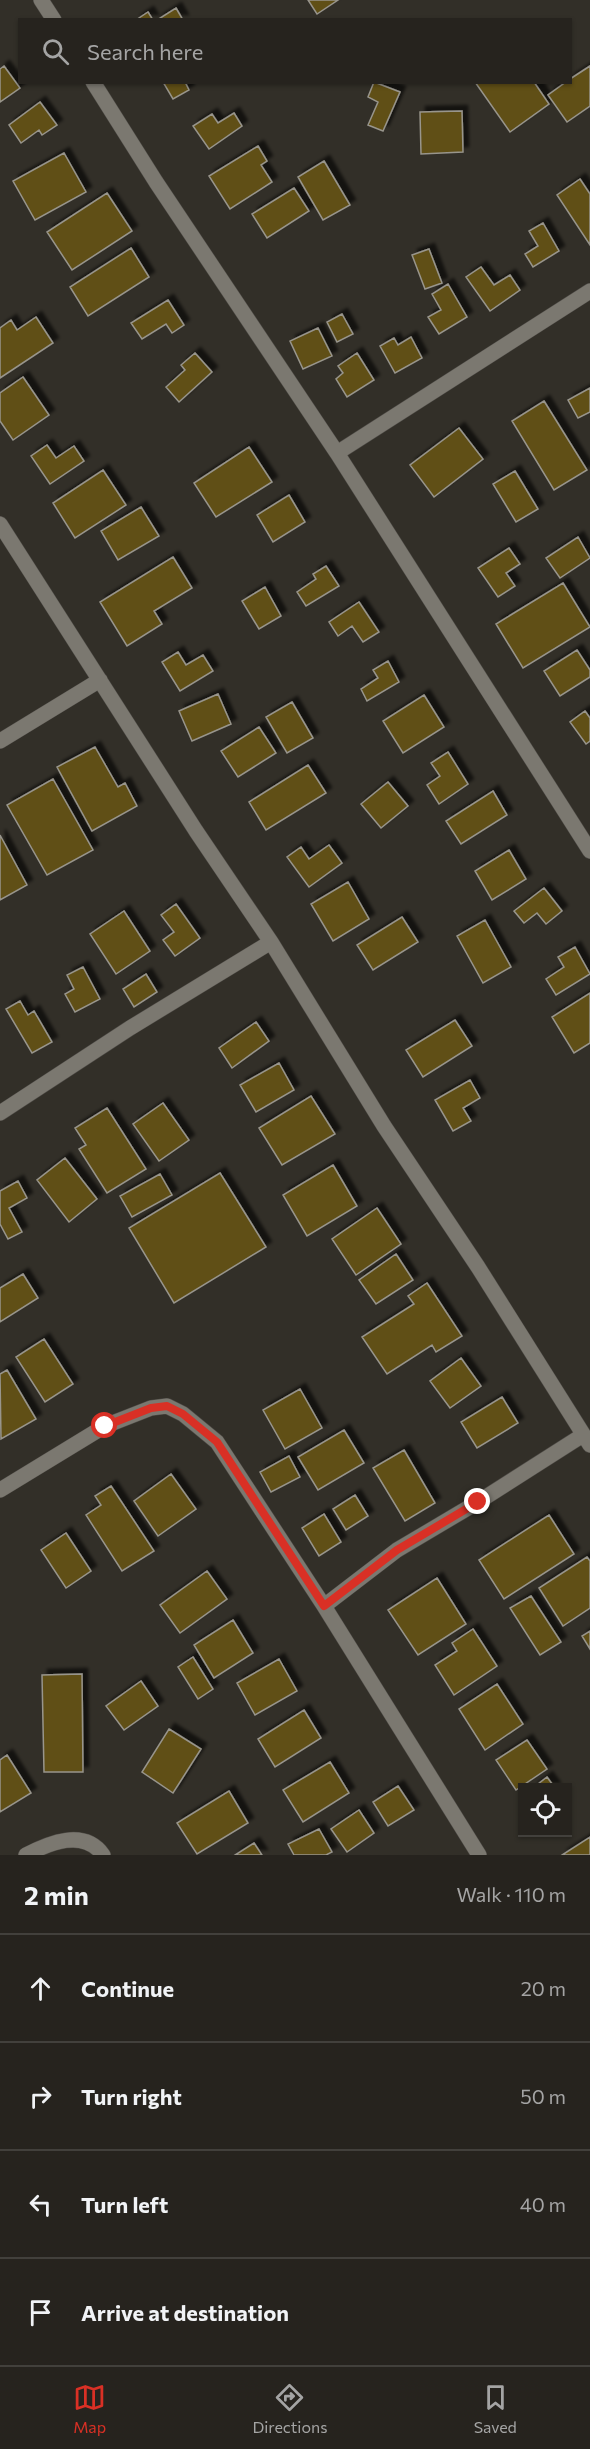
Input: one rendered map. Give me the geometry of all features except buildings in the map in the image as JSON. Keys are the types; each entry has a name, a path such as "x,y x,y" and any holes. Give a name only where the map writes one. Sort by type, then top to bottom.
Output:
{"street":[{"path":"41,0 53,18"},
{"path":"94,84 156,182 337,453 590,851"},
{"path":"337,453 590,291"},
{"path":"0,524 196,831 271,942 384,1126 478,1267 586,1440 397,1550 324,1606"},
{"path":"0,741 100,680"},
{"path":"0,1113 130,1028 271,942"},
{"path":"0,1490 105,1426 151,1408 167,1406 183,1414 217,1442 324,1606 479,1855"},
{"path":"26,1855 50,1842 80,1839 99,1848 103,1855"}],"route":[{"path":"105,1426 151,1408 167,1406 183,1414 217,1442 324,1606 397,1550 478,1502"}]}
